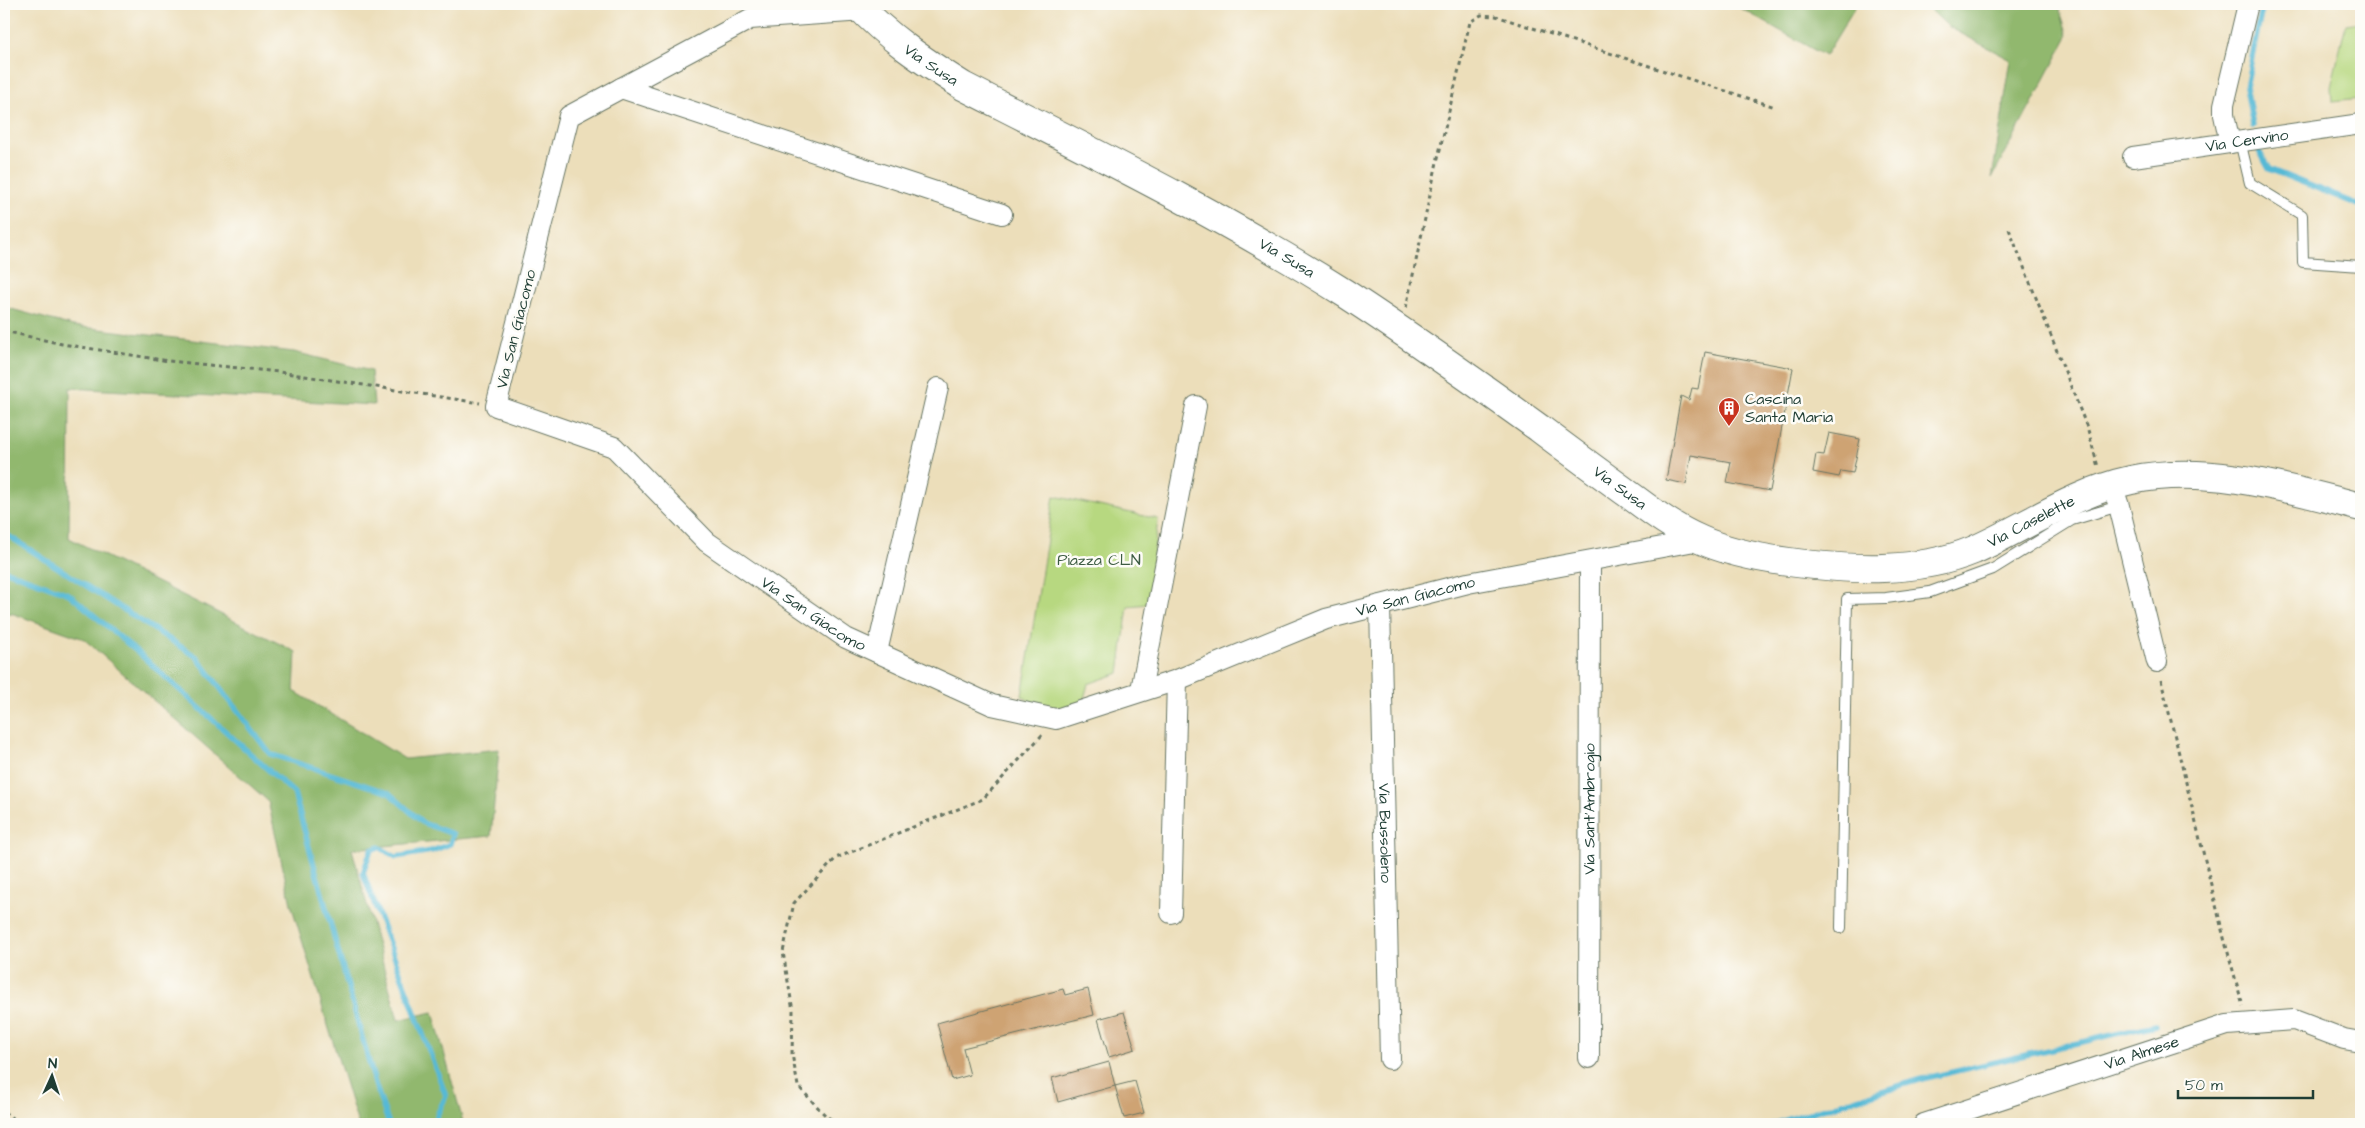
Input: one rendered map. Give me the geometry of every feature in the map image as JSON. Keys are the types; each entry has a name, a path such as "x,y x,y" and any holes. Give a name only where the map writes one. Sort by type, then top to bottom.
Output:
{"main road":[{"name":"Via Susa","path":"861,7 894,39 926,63 962,86 1216,216 1276,251 1402,330 1644,506 1700,540"},
{"name":"Via Caselette","path":"1700,540 1753,556 1787,562 1863,568 1901,568 1928,564 1973,550 2082,497 2115,496 2161,476 2225,476 2294,490 2361,507"}],"street":[{"path":"2235,142 2224,115 2224,105 2248,4"},
{"name":"Via San Giacomo","path":"861,7 750,19 569,116 496,406 614,447 706,542 846,638 992,705 1056,719 1141,690 1177,680 1326,619 1468,583 1700,540"},
{"path":"620,88 1002,214"},
{"name":"Via Cervino","path":"2132,157 2361,124"},
{"name":"Via San Giacomo","path":"877,652 938,388"},
{"path":"1141,690 1196,406"},
{"path":"2115,496 2157,662"},
{"name":"Via Sant'Ambrogio","path":"1589,1058 1590,561"},
{"name":"Via Bussoleno","path":"1380,605 1390,1059"},
{"path":"1171,913 1177,680"},
{"name":"Via Almese","path":"1924,1124 2227,1025 2294,1020 2344,1039 2361,1042"}],"lane":[{"path":"2235,142 2250,183 2302,215 2302,262 2361,266"},
{"path":"1841,928 1847,599 1886,598 1930,592 1993,569 2115,496"}],"path":[{"path":"1402,330 1437,162 1470,22 1481,15 1496,16 1775,107"},
{"path":"2009,229 2088,430 2099,472 2115,496"},
{"path":"4,331 62,344 169,361 279,372 496,406"},
{"path":"2157,662 2224,942 2247,1024"},
{"path":"838,1124 826,1116 798,1086 792,1054 793,1011 783,952 794,903 836,858 984,799 1056,719"},
{"path":"4,1112 20,1124"}],"green space":[{"path":"1739,4 1857,4 1825,56 1740,8"},
{"path":"1924,4 2058,4 2068,36 1992,178 2011,60 1949,27"},
{"path":"2361,22 2361,98 2332,101 2331,87 2346,24"},
{"path":"4,307 73,326 294,352 371,371 374,405 70,388 69,538 296,652 294,691 405,759 499,749 491,836 352,849 398,1020 433,1012 463,1122 450,1124 358,1124 291,904 268,801 84,639 11,613 4,614"},
{"name":"Piazza CLN","path":"1054,496 1158,519 1148,604 1128,606 1119,673 1088,684 1081,710 1056,719 1022,696"}],"building":[{"name":"Cascina Santa Maria","path":"1705,352 1793,368 1770,491 1727,483 1731,462 1691,455 1686,484 1666,480 1681,396 1689,400 1692,388 1698,389"},
{"path":"1829,433 1860,439 1853,473 1841,471 1839,477 1813,472 1816,454 1824,455"},
{"path":"1063,989 1065,995 1088,989 1094,1015 963,1048 970,1075 952,1080 937,1023"},
{"path":"1124,1012 1135,1049 1109,1057 1098,1019"},
{"path":"1109,1062 1115,1086 1058,1102 1052,1078"},
{"path":"1135,1081 1144,1113 1124,1118 1115,1086"}],"waterway":[{"path":"2253,126 2246,87 2263,4"},
{"path":"2259,151 2269,169 2361,206"},
{"path":"4,533 197,657 270,754 389,793 423,823 453,834 450,844 432,851 396,857 379,847 371,850 363,873 446,1096 437,1115 437,1124"},
{"path":"4,570 69,594 141,655 294,793 376,1087 389,1124"},
{"path":"1773,1124 1922,1079 2155,1025"}],"place":[{"name":"Cascina Santa Maria","path":"1729,427"}]}
